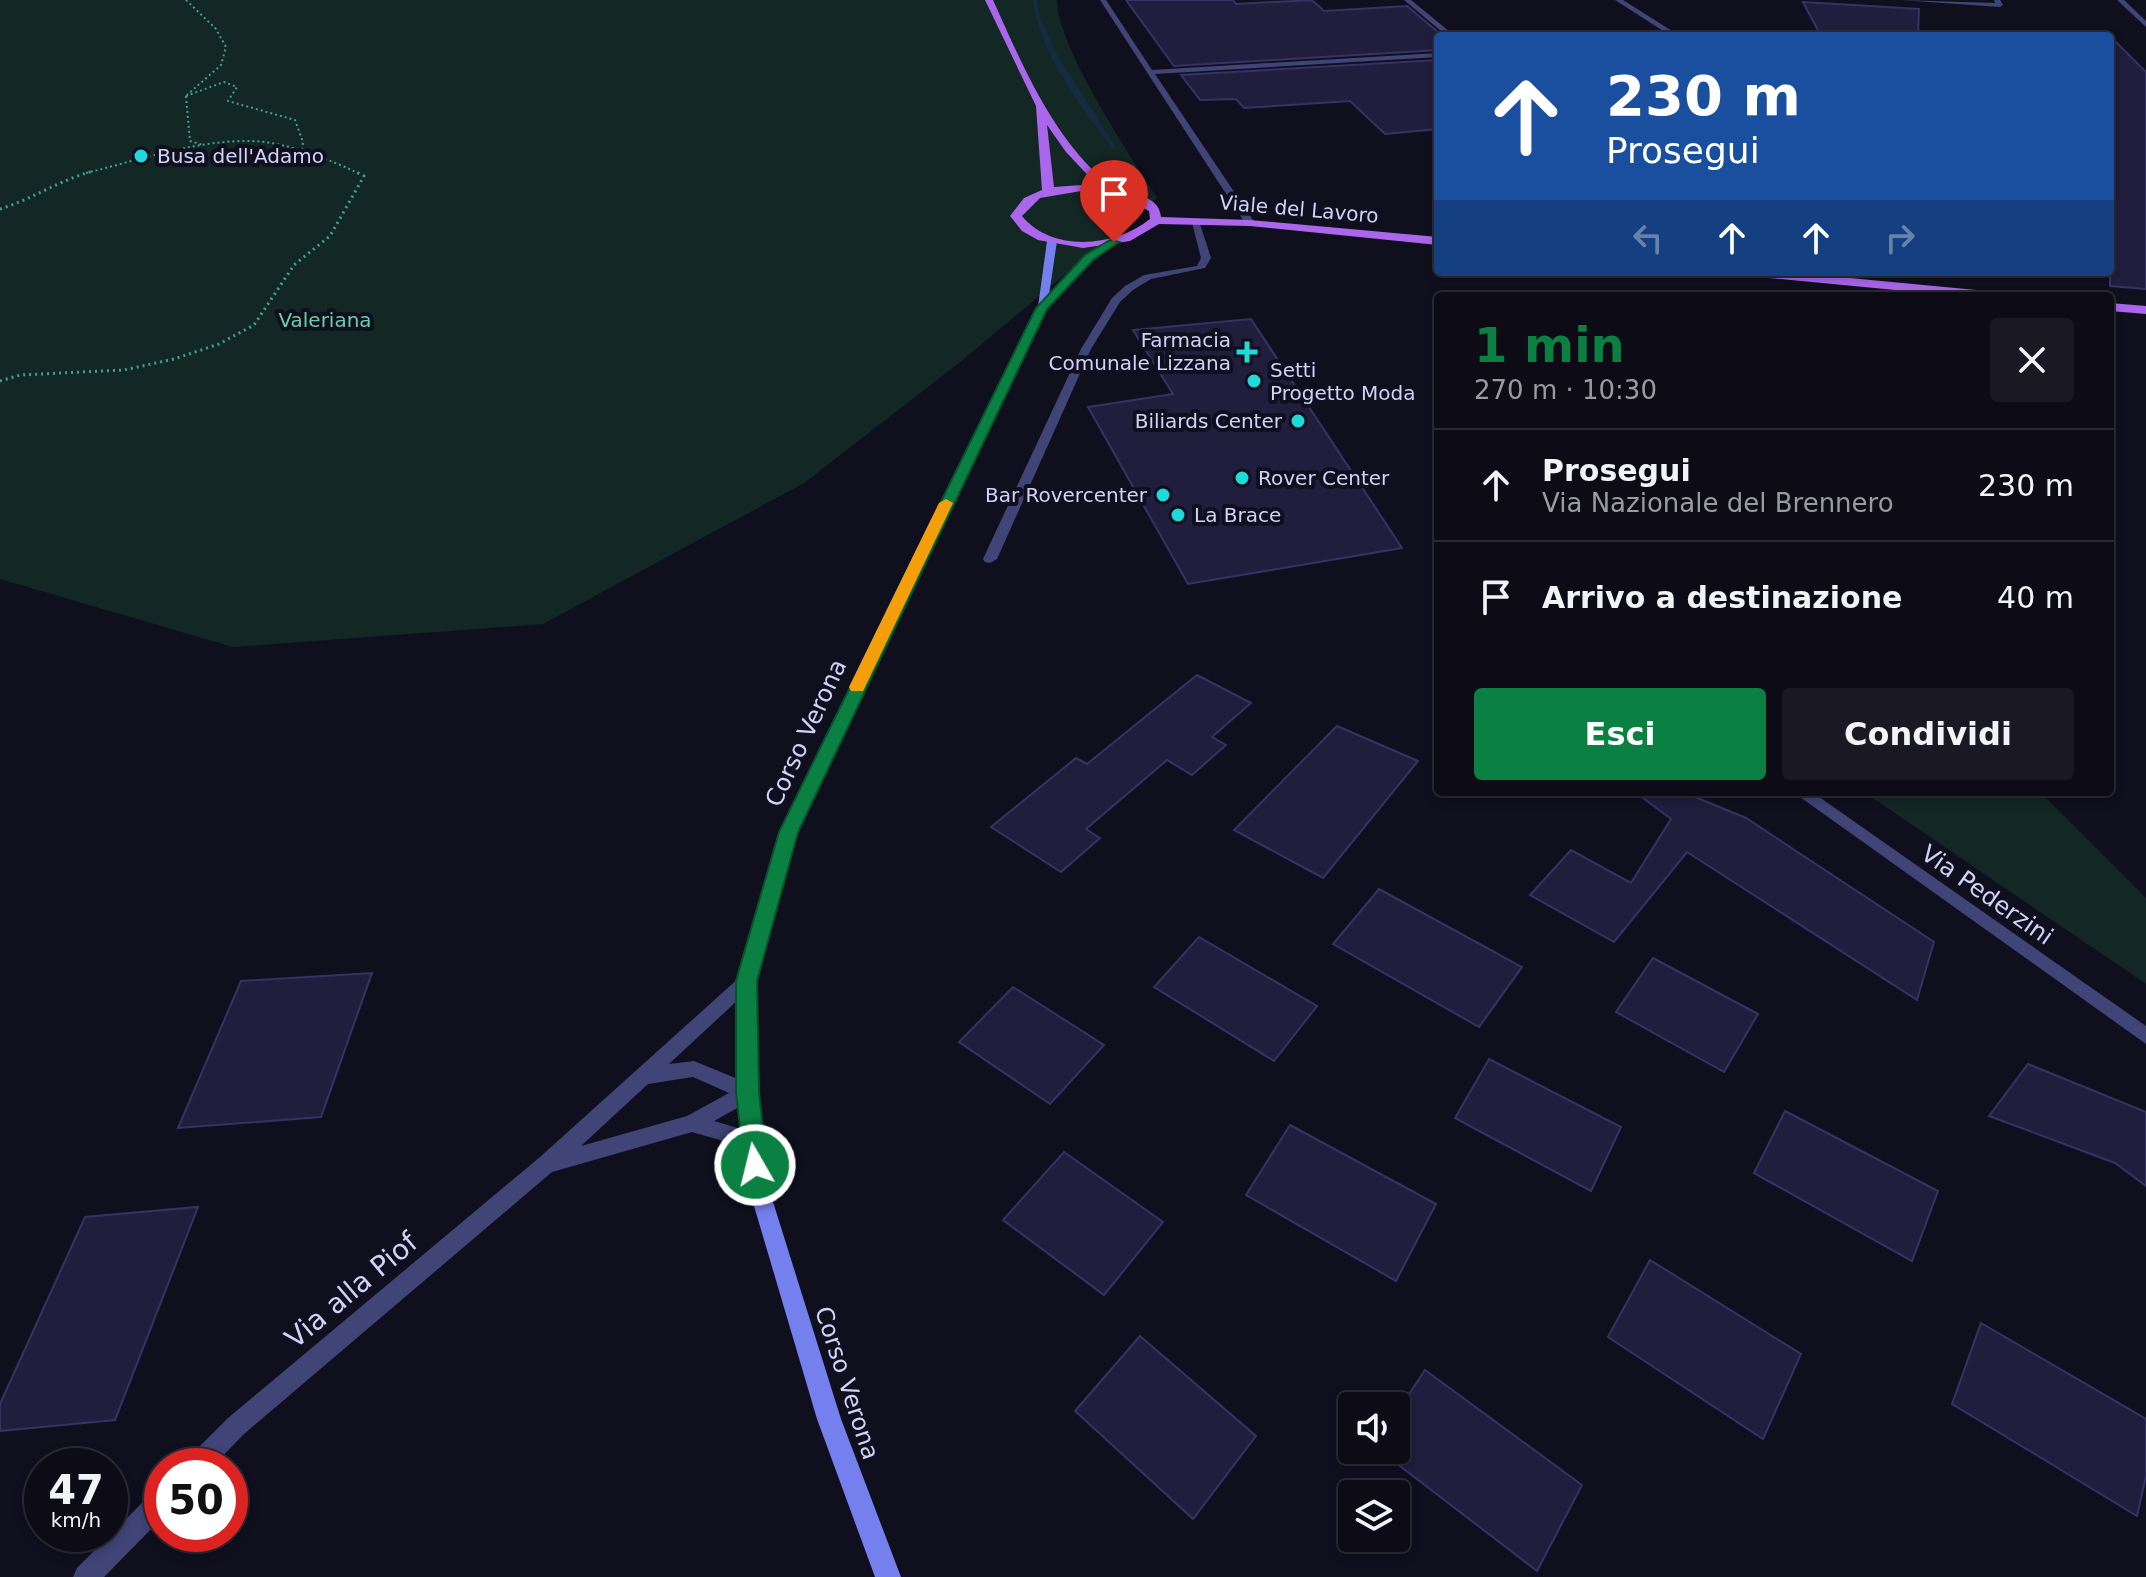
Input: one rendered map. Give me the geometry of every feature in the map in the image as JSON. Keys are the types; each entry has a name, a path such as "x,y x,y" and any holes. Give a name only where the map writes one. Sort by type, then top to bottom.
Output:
{"main road":[{"path":"989,0 1040,104 1089,174 1107,189"},
{"path":"1040,104 1048,192"},
{"path":"1042,308 1089,257 1114,242 1148,229 1156,220 1155,210 1145,201 1107,189 1067,188 1048,192 1020,207 1016,216 1020,226 1033,234 1052,241 1082,244 1114,242"},
{"name":"Viale del Lavoro","path":"1156,220 1250,223 1434,241"},
{"path":"1042,308 1052,241"},
{"path":"1790,276 1956,292"},
{"path":"2114,307 2146,310"},
{"name":"Corso Verona","path":"888,1577 829,1419 759,1189 751,1140 748,1092 747,981 788,832 1042,308"}],"street":[{"path":"1103,0 1150,72 1187,121 1250,223"},
{"path":"1407,0 1446,32"},
{"path":"1618,0 1670,32"},
{"path":"1903,0 2000,5 1997,0"},
{"path":"2120,0 2146,25"},
{"path":"1150,72 1434,55"},
{"path":"990,559 1086,349 1116,300 1148,277 1200,268 1206,258 1194,221"},
{"name":"Via Pederzini","path":"1807,796 2146,1036"},
{"name":"Via alla Piof","path":"214,1448 236,1426 547,1164 747,981"},
{"path":"643,1076 694,1069 748,1092"},
{"name":"Via alla Piof","path":"547,1164 692,1123 748,1092"},
{"path":"692,1123 751,1140"},
{"path":"86,1577 144,1519"}],"path":[{"path":"186,0 225,42 226,51 222,64 186,96"},
{"path":"186,96 224,82 237,87 228,101 295,120 303,142 302,151"},
{"path":"186,96 190,141 204,145"},
{"path":"0,209 29,200 77,175 204,145 252,141 302,151 364,176 330,236 294,265 254,325 219,344 174,359 124,370 20,375 0,381"}],"green space":[{"name":"Valeriana","path":"0,0 1057,0 1060,21 1082,72 1157,198 959,363 804,483 543,624 233,647 0,579"},
{"path":"1870,796 2044,796 2146,898 2146,984"}],"building":[{"path":"1126,0 1233,0 1236,4 1312,0 1324,11 1407,6 1438,32 1434,32 1434,50 1174,66"},
{"path":"1803,2 1919,9 1918,32 1819,32"},
{"path":"2114,40 2146,72 2146,289 2110,286 2110,276 2114,276"},
{"path":"1434,60 1434,129 1385,134 1350,101 1244,108 1236,99 1200,100 1181,75"},
{"name":"Rover Center","path":"1251,319 1402,548 1188,584 1088,407 1173,394 1133,330"},
{"path":"1197,675 1251,703 1212,737 1226,745 1192,775 1167,760 1086,829 1100,838 1061,872 991,827 1076,758 1087,764"},
{"path":"1337,726 1418,761 1323,878 1234,830"},
{"path":"1640,796 1693,796 1746,818 1934,942 1917,1000 1687,852 1614,942 1530,895 1571,850 1631,883 1671,819"},
{"path":"1379,889 1522,967 1479,1027 1333,944"},
{"path":"1199,937 1317,1006 1274,1061 1154,987"},
{"path":"1653,958 1758,1014 1724,1072 1616,1012"},
{"path":"372,973 321,1117 178,1128 241,981"},
{"path":"1013,987 1104,1045 1050,1104 959,1042"},
{"path":"1489,1059 1621,1127 1591,1191 1455,1118"},
{"path":"2028,1064 2146,1112 2146,1186 2115,1163 1989,1116"},
{"path":"1785,1111 1938,1191 1912,1261 1754,1173"},
{"path":"1290,1125 1436,1204 1396,1281 1246,1195"},
{"path":"1064,1152 1163,1222 1104,1295 1003,1220"},
{"path":"198,1207 115,1420 0,1431 0,1404 85,1217"},
{"path":"1650,1260 1801,1354 1763,1439 1608,1337"},
{"path":"1981,1323 2146,1419 2146,1476 2137,1516 1952,1404"},
{"path":"1140,1336 1256,1436 1193,1519 1075,1411"},
{"path":"1425,1370 1582,1485 1537,1571 1397,1464 1410,1464 1410,1393"}],"waterway":[{"path":"1035,0 1043,32 1053,53 1114,147"}],"slow traffic":[{"path":"857,687 946,503"}],"place":[{"name":"Busa dell'Adamo","path":"141,156"},
{"name":"Farmacia Comunale Lizzana","path":"1247,352"},
{"name":"Setti Progetto Moda","path":"1254,381"},
{"name":"Biliards Center","path":"1298,421"},
{"name":"Rover Center","path":"1242,478"},
{"name":"Bar Rovercenter","path":"1163,495"},
{"name":"La Brace","path":"1178,515"}],"route":[{"path":"755,1165 748,1092 747,981 788,832 1042,308 1089,257 1114,242"}]}
